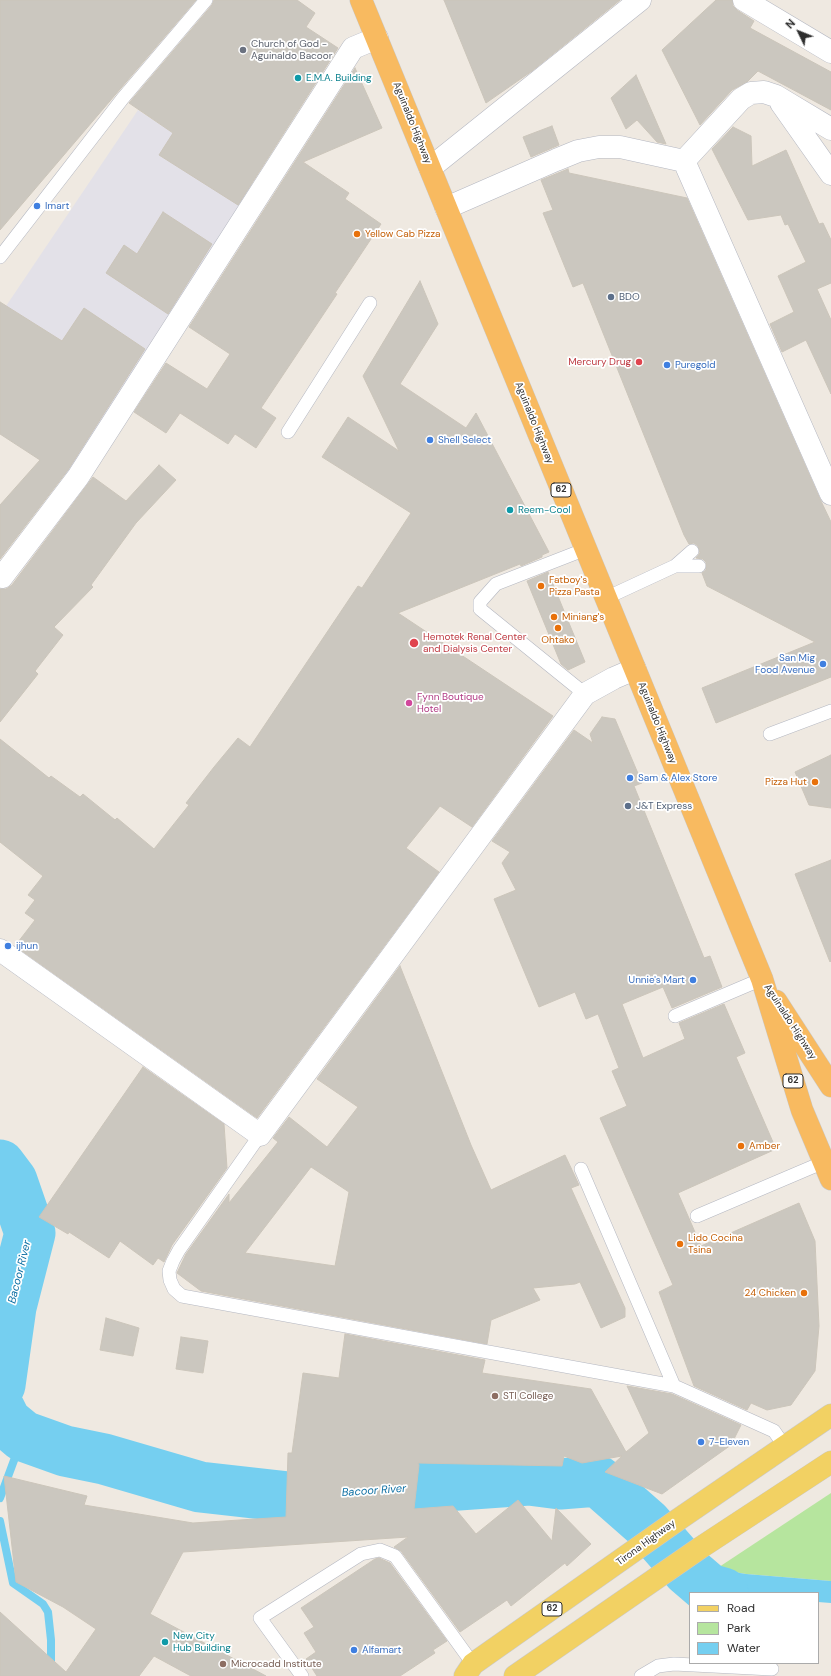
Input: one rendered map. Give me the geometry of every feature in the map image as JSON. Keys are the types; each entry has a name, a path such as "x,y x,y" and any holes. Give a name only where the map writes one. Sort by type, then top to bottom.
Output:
{"highway":[{"name":"Aguinaldo Highway","path":"361,0 762,979 802,1110 828,1170"},
{"name":"Aguinaldo Highway","path":"762,979 831,1086"}],"main road":[{"name":"Tirona Highway","path":"469,1670 679,1519 785,1448 831,1415"},
{"path":"515,1676 700,1548 831,1462"}],"street":[{"path":"430,168 640,0"},
{"path":"744,0 831,52"},
{"path":"2,577 78,477 353,48 377,38"},
{"path":"684,162 741,99 751,93 764,92 776,96 831,129"},
{"path":"776,96 831,174"},
{"path":"446,208 578,151 599,147 620,147 684,162"},
{"path":"684,162 831,494"},
{"path":"0,950 260,1135 585,694 614,678 635,669"}],"lane":[{"path":"0,257 123,98 206,0"},
{"path":"288,432 370,303"},
{"path":"585,694 480,609 480,602 496,584 586,549"},
{"path":"606,598 675,566 692,551"},
{"path":"675,566 699,566"},
{"path":"770,734 831,711"},
{"path":"675,1016 762,979"},
{"path":"260,1135 179,1250 173,1261 169,1271 170,1280 174,1289 182,1296 674,1386 774,1431 785,1448"},
{"path":"581,1169 674,1386"},
{"path":"697,1216 828,1170"},
{"path":"302,1676 260,1618 361,1554 380,1550 394,1556 469,1670"},
{"path":"641,1676 650,1670 666,1665 714,1671 772,1670"}],"shaded area":[{"path":"138,110 255,186 69,478 0,434 0,315"}],"green space":[{"path":"831,1493 831,1581 746,1574 716,1569"}],"water":[{"path":"710,1568 746,1574 831,1581 831,1603 819,1602 819,1592 689,1592 689,1597 683,1593"}],"pier":[{"path":"655,1499 694,1547 711,1566 716,1569 681,1594 665,1577 622,1523"}],"building":[{"name":"Imart","path":"0,0 196,0 0,230"},
{"path":"214,0 297,0 315,13 306,27 338,48 238,205 159,155 173,133 129,103 212,5"},
{"path":"444,0 620,0 532,71 486,103"},
{"path":"716,0 732,0 733,6 737,10 754,21 750,28 831,72 831,110 758,71 747,82 732,90 700,125 662,50"},
{"path":"355,68 382,128 303,162 349,193 345,199 381,224 335,293 337,294 261,408 276,418 256,448 235,434 228,444 180,413 166,433 134,412 166,363 207,389 230,354 189,327"},
{"path":"636,75 666,144 657,142 637,120 626,129 611,98"},
{"path":"552,126 559,145 531,157 523,137"},
{"path":"733,127 751,136 752,166 786,150 819,224 823,223 831,240 831,283 817,289 831,320 831,394 806,340 782,352 770,324 794,312 778,276 806,262 788,224 785,225 781,215 748,220 712,149"},
{"name":"Puregold","path":"568,169 569,173 687,198 831,522 831,677 716,723 702,688 815,642 707,586 702,573 706,570 706,562 703,559 696,558 700,553 698,546 694,543 689,544 684,535 583,283 573,287 543,213 553,210 541,180"},
{"path":"163,212 212,244 168,314 106,273 124,245 137,254"},
{"path":"420,281 438,324 400,384 466,428 476,413 549,552 542,555 542,557 521,566 520,564 398,613 553,716 472,827 440,806 406,848 439,872 257,1118 15,946 35,920 25,913 35,900 28,895 43,876 0,842 0,739 49,778 51,776 80,797 83,794 115,820 117,818 154,849 189,805 186,803 238,738 250,747 358,586 362,588 411,513 322,457 348,417 399,451 363,376"},
{"path":"0,302 62,341 84,308 145,349 68,470 0,559 0,505 40,460 0,434"},
{"path":"159,465 176,480 136,523 91,585 93,587 54,627 63,635 35,671 38,674 0,722 0,589 6,589 12,585 93,477 126,501"},
{"path":"548,572 585,662 568,670 561,664 527,581"},
{"path":"602,717 615,719 642,783 634,786 704,958 710,956 722,987 672,1008 663,987 622,1004 643,1058 685,1039 679,1023 724,1004 745,1053 736,1057 776,1149 678,1193 701,1246 799,1203 815,1241 819,1326 815,1371 791,1405 767,1410 751,1403 747,1410 694,1386 659,1292 673,1285 600,1118 627,1106 612,1071 619,1068 598,1014 586,1019 575,992 539,1007 494,899 516,890 502,863 510,852 492,841 574,730 593,743 590,734"},
{"name":"Pizza Hut","path":"831,755 831,808 809,805 795,772"},
{"path":"831,860 831,961 830,962 795,874"},
{"path":"400,966 471,1145 491,1190 565,1155 579,1185 571,1188 625,1308 625,1317 601,1328 580,1282 575,1284 533,1288 540,1300 491,1320 487,1344 201,1291 177,1273 186,1254 229,1194 229,1203 278,1142 273,1138 289,1117 327,1147 358,1107 317,1079","holes":["311,1167 349,1192 335,1266 245,1253"]},
{"path":"143,1067 224,1124 227,1168 172,1245 164,1262 158,1258 153,1265 120,1241 109,1258 69,1232 68,1234 39,1217"},
{"path":"106,1318 139,1328 133,1356 100,1350"},
{"path":"345,1334 485,1360 482,1373 591,1389 626,1452 649,1433 627,1386 672,1394 741,1425 731,1445 662,1494 605,1472 622,1456 582,1463 564,1456 562,1466 418,1463 414,1509 453,1506 476,1534 518,1500 552,1541 556,1508 591,1544 567,1566 565,1563 511,1606 507,1600 460,1632 401,1551 394,1547 408,1537 183,1552 150,1614 266,1676 191,1676 154,1656 139,1676 0,1676 0,1612 66,1672 96,1629 63,1607 16,1582 4,1476 87,1496 84,1505 193,1523 286,1517 288,1453 292,1453 303,1373 339,1378"},
{"path":"181,1337 208,1341 203,1373 176,1369"},
{"path":"379,1558 390,1563 447,1641 433,1650 435,1653 400,1676 317,1676 306,1659 316,1652 304,1633 314,1627 301,1608 375,1559"}],"waterway":[{"name":"Bacoor River","path":"0,1165 12,1181 30,1233 11,1307 0,1385"},
{"name":"Bacoor River","path":"0,1410 6,1422 23,1436 65,1451 104,1459 200,1487 289,1497 529,1480 560,1484 598,1481 647,1524 688,1571 709,1589 720,1592"},
{"path":"0,1498 23,1436"},
{"path":"0,1521 13,1583 43,1604 48,1612 51,1640 51,1676"}],"place":[{"name":"Church of God - Aguinaldo Bacoor","path":"243,50"},
{"name":"E.M.A. Building","path":"298,78"},
{"name":"Imart","path":"37,206"},
{"name":"Yellow Cab Pizza","path":"357,234"},
{"name":"BDO","path":"611,297"},
{"name":"Mercury Drug","path":"639,362"},
{"name":"Puregold","path":"667,365"},
{"name":"Shell Select","path":"430,440"},
{"name":"Reem-Cool","path":"510,510"},
{"name":"Fatboy's Pizza Pasta","path":"541,586"},
{"name":"Miniang's","path":"554,617"},
{"name":"Ohtako","path":"558,628"},
{"name":"Hemotek Renal Center and Dialysis Center","path":"414,643"},
{"name":"San Mig Food Avenue","path":"823,664"},
{"name":"Fynn Boutique Hotel","path":"409,703"},
{"name":"Sam & Alex Store","path":"630,778"},
{"name":"Pizza Hut","path":"815,782"},
{"name":"J&T Express","path":"628,806"},
{"name":"ijhun","path":"8,946"},
{"name":"Unnie's Mart","path":"693,980"},
{"name":"Amber","path":"741,1146"},
{"name":"Lido Cocina Tsina","path":"680,1244"},
{"name":"24 Chicken","path":"804,1293"},
{"name":"STI College","path":"495,1396"},
{"name":"7-Eleven","path":"701,1442"},
{"name":"New City Hub Building","path":"165,1642"},
{"name":"Alfamart","path":"354,1650"},
{"name":"Microcadd Institute","path":"223,1664"}]}
